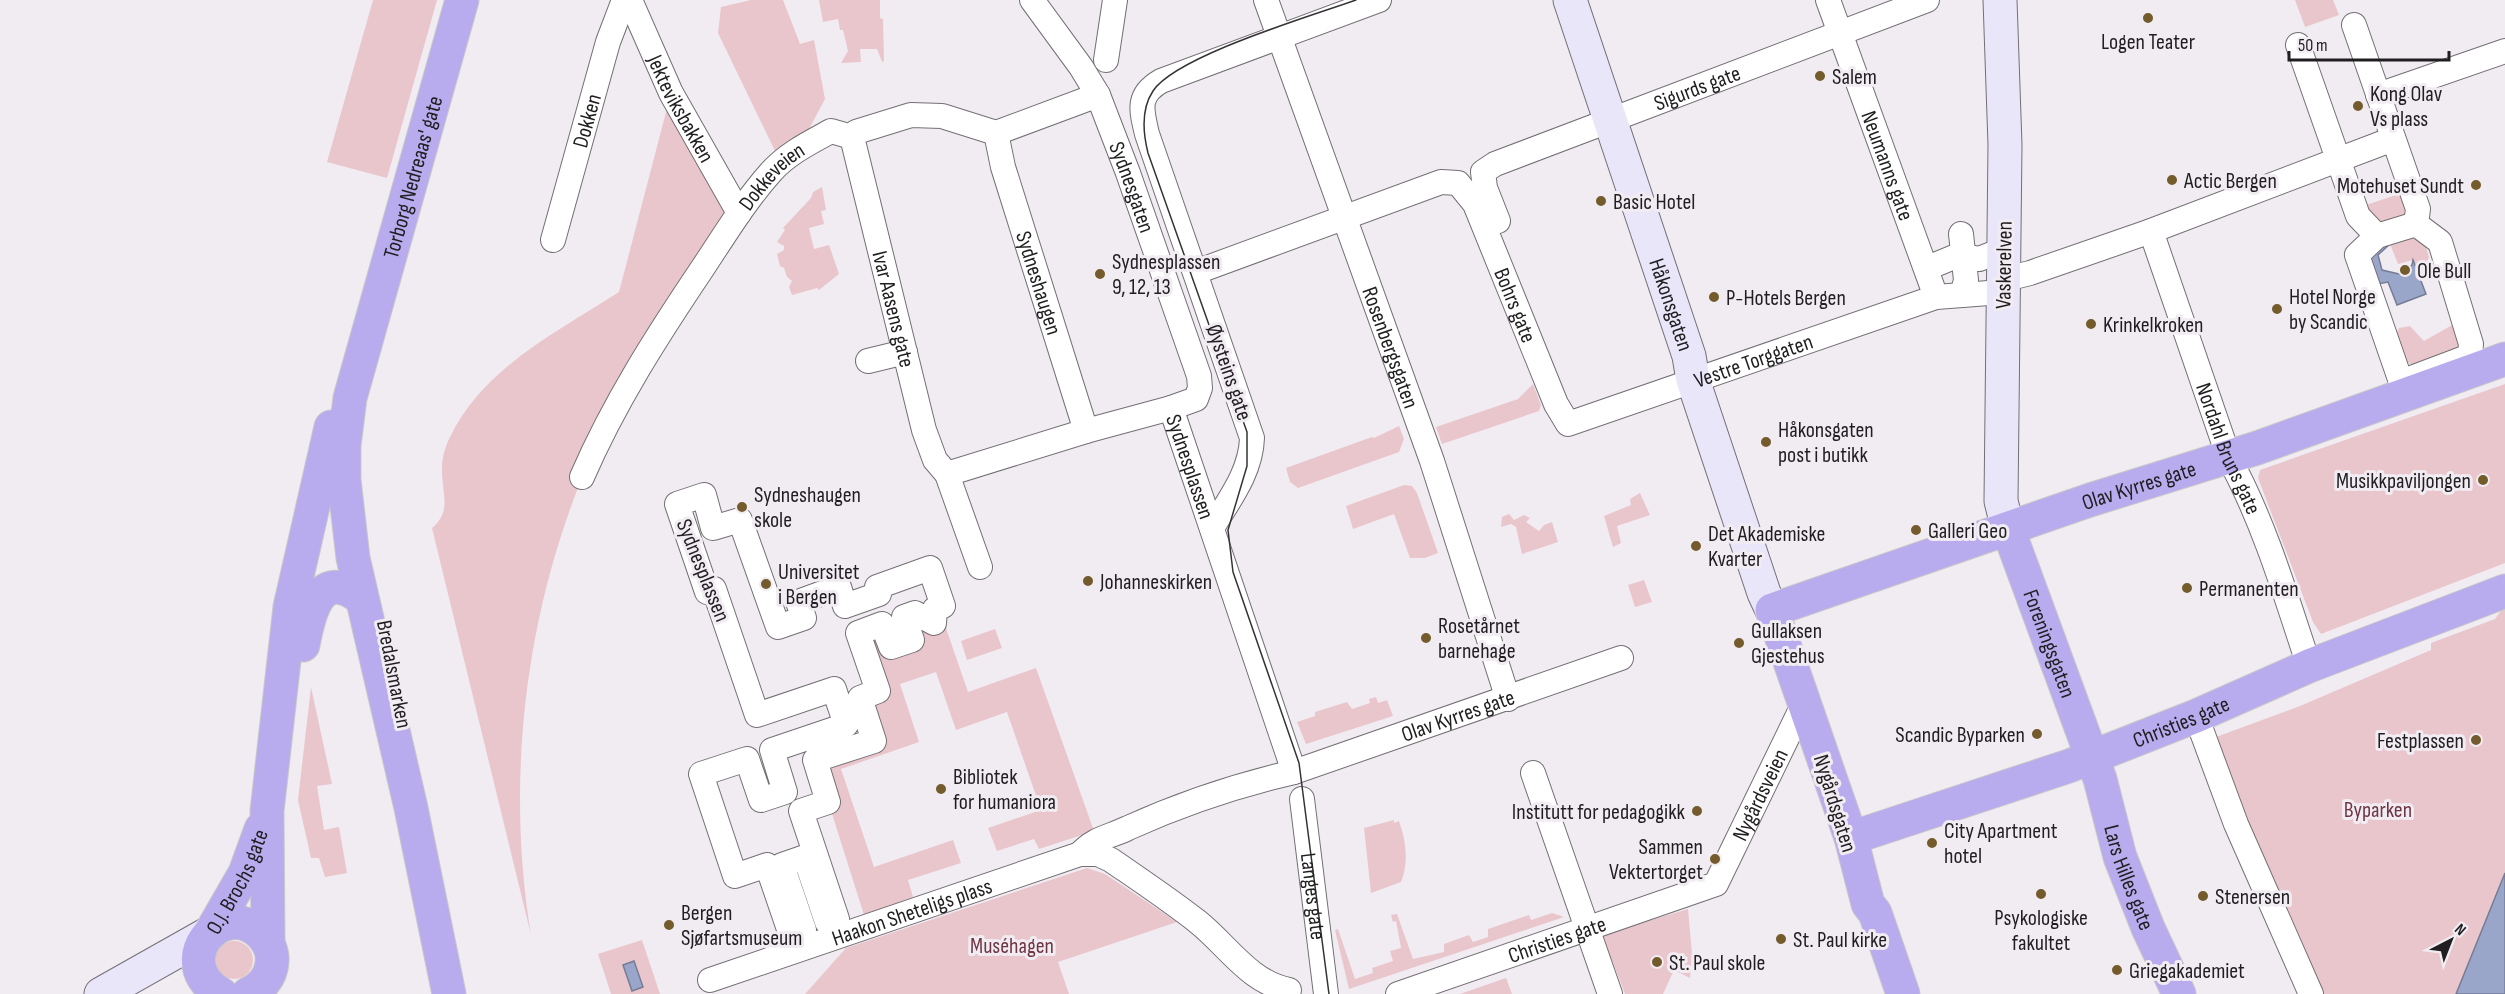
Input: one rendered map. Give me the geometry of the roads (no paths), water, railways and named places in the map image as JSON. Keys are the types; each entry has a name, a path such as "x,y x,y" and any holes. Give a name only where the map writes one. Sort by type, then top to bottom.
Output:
{"highway":[{"name":"Torborg Nedreaas' gate","path":"357,545 362,514 359,470 363,355 462,0"},
{"name":"O.J. Brochs gate","path":"265,976 269,795 290,607 339,395 363,355"},
{"name":"Olav Kyrres gate","path":"1772,610 2008,529 2229,458 2394,391 2505,359"},
{"name":"Foreningsgaten","path":"2008,529 2092,757"},
{"path":"300,561 334,536 357,545"},
{"name":"O.J. Brochs gate","path":"285,656 307,587 357,545"},
{"name":"Bredalsmarken","path":"357,545 361,598 411,808 449,994"},
{"name":"Bredalsmarken","path":"357,545 407,723 411,808"},
{"name":"O.J. Brochs gate","path":"211,932 245,873 269,795 288,750 303,644 314,602 318,595 331,588 344,588 361,598"},
{"name":"Christies gate","path":"1851,838 1869,834 2092,757 2196,716 2309,666 2505,591"},
{"name":"Nygårdsgaten","path":"1772,610 1851,838 1868,904 1875,913 1902,994"},
{"name":"Lars Hilles gate","path":"2092,757 2121,857 2148,928 2179,994"},
{"path":"221,994 203,979 199,967 202,942 220,926 242,923 253,927 265,976"}],"main road":[{"name":"Håkonsgaten","path":"1570,0 1772,610"},
{"name":"Vaskerelven","path":"2000,0 2005,144 1999,275 2001,501 2008,529"},
{"name":"O.J. Brochs gate","path":"100,994 211,932"}],"street":[{"name":"Dokken","path":"552,240 608,42 624,0"},
{"name":"Jekteviksbakken","path":"630,0 671,93 739,213"},
{"name":"Sydnesgaten","path":"1032,0 1081,67 1098,95 1128,173 1199,376 1200,388 1196,399 1171,408"},
{"path":"1106,60 1115,0"},
{"name":"Rosenbergsgaten","path":"1266,0 1432,461 1508,699"},
{"path":"1279,36 1379,0"},
{"name":"Sigurds gate","path":"1474,187 1483,172 1495,164 1610,121 1834,17 1927,0"},
{"name":"Neumanns gate","path":"1834,17 1936,297"},
{"path":"2354,25 2418,209 2416,224"},
{"name":"Øysteins gate","path":"1212,528 1241,480 1251,451 1252,438 1144,122 1142,108 1145,93 1161,81 1279,36"},
{"path":"2298,45 2358,216 2377,236"},
{"path":"2378,95 2505,51"},
{"path":"996,133 1098,95"},
{"name":"Dokkeveien","path":"582,477 604,425 655,340 739,213 771,172 792,154 831,131 852,137 856,132 911,115 942,116 996,133"},
{"name":"Sydneshaugen","path":"996,133 1003,167 1086,431"},
{"name":"Ivar Aasens gate","path":"852,137 924,430 935,460 947,474"},
{"path":"1963,245 1999,275 2030,273 2151,231 2393,139"},
{"path":"1196,272 1441,182 1474,187"},
{"name":"Bohrs gate","path":"1474,187 1573,423"},
{"path":"2416,224 2440,242 2471,344 2470,356 2394,391 2357,255 2377,236 2416,224"},
{"name":"Nordahl Bruns gate","path":"2151,231 2229,458 2240,478 2280,581 2309,666"},
{"path":"1937,264 1953,256 1963,245"},
{"path":"1962,295 1966,280 1963,245"},
{"name":"Vestre Torggaten","path":"1573,423 1936,297 1962,295 1999,275"},
{"path":"2471,344 2505,354"},
{"path":"868,360 905,352"},
{"name":"Sydnesplassen","path":"947,474 1086,431 1171,408 1294,772"},
{"path":"947,474 980,567"},
{"name":"Sydnesplassen","path":"704,495 713,528 741,520 778,627 804,618 798,602 839,587 845,606 879,594 877,587 930,568 943,606 935,609 934,623 915,613 904,617 912,640 891,647 882,624 858,633 878,691 860,698 874,741 815,760 828,802 801,811 837,919 828,922 805,857 782,865 804,930 791,935 767,865 735,876 701,774 747,759 761,800 785,792 772,750 846,725 834,689 757,715 714,589 707,591 677,504 704,495"},
{"name":"Olav Kyrres gate","path":"1294,772 1621,658"},
{"name":"Nygårdsveien","path":"1716,884 1804,703"},
{"path":"2196,716 2236,824 2311,994"},
{"name":"Haakon Sheteligs plass","path":"1080,854 1099,838 1165,812 1273,776 1294,772"},
{"path":"1533,773 1610,994"},
{"name":"Langes gate","path":"1302,799 1325,987"},
{"name":"Haakon Sheteligs plass","path":"710,980 1080,854 1098,854 1111,860 1199,923 1257,978 1272,987 1287,992"},
{"name":"Christies gate","path":"1398,994 1716,884"},
{"path":"1287,992 1325,987"}],"water":[{"path":"2390,244 2378,255 2382,270 2399,274 2412,265 2413,260 2426,294 2397,305 2388,282 2378,284 2366,253"},
{"path":"2505,873 2505,994 2456,994"},
{"path":"634,961 643,987 632,991 623,965"}],"tram line":[{"path":"1329,994 1299,763 1233,572 1228,530 1247,466 1247,432 1148,153 1144,121 1146,105 1153,91 1166,78 1188,64 1246,38 1356,0"}],"place":[{"name":"Logen Teater","path":"2148,18"},
{"name":"Salem","path":"1820,76"},
{"name":"Kong Olav Vs plass","path":"2358,106"},
{"name":"Actic Bergen","path":"2172,180"},
{"name":"Motehuset Sundt","path":"2476,185"},
{"name":"Basic Hotel","path":"1601,201"},
{"name":"Ole Bull","path":"2405,270"},
{"name":"Sydnesplassen 9, 12, 13","path":"1100,274"},
{"name":"P-Hotels Bergen","path":"1714,297"},
{"name":"Hotel Norge by Scandic","path":"2277,309"},
{"name":"Krinkelkroken","path":"2091,324"},
{"name":"Håkonsgaten post i butikk","path":"1766,442"},
{"name":"Musikkpaviljongen","path":"2483,480"},
{"name":"Sydneshaugen skole","path":"742,507"},
{"name":"Galleri Geo","path":"1916,530"},
{"name":"Det Akademiske Kvarter","path":"1696,546"},
{"name":"Johanneskirken","path":"1088,581"},
{"name":"Universitet i Bergen","path":"766,584"},
{"name":"Permanenten","path":"2187,588"},
{"name":"Rosetårnet barnehage","path":"1426,638"},
{"name":"Gullaksen Gjestehus","path":"1739,643"},
{"name":"Scandic Byparken","path":"2037,734"},
{"name":"Festplassen","path":"2476,740"},
{"name":"Bibliotek for humaniora","path":"941,789"},
{"name":"Institutt for pedagogikk","path":"1697,811"},
{"name":"City Apartment hotel","path":"1932,843"},
{"name":"Sammen Vektertorget","path":"1715,859"},
{"name":"Psykologiske fakultet","path":"2041,894"},
{"name":"Stenersen","path":"2203,896"},
{"name":"Bergen Sjøfartsmuseum","path":"669,925"},
{"name":"St. Paul kirke","path":"1781,939"},
{"name":"St. Paul skole","path":"1657,962"},
{"name":"Griegakademiet","path":"2117,970"}],"park label":[{"name":"Byparken","path":"2378,809"},
{"name":"Muséhagen","path":"1012,945"}]}
